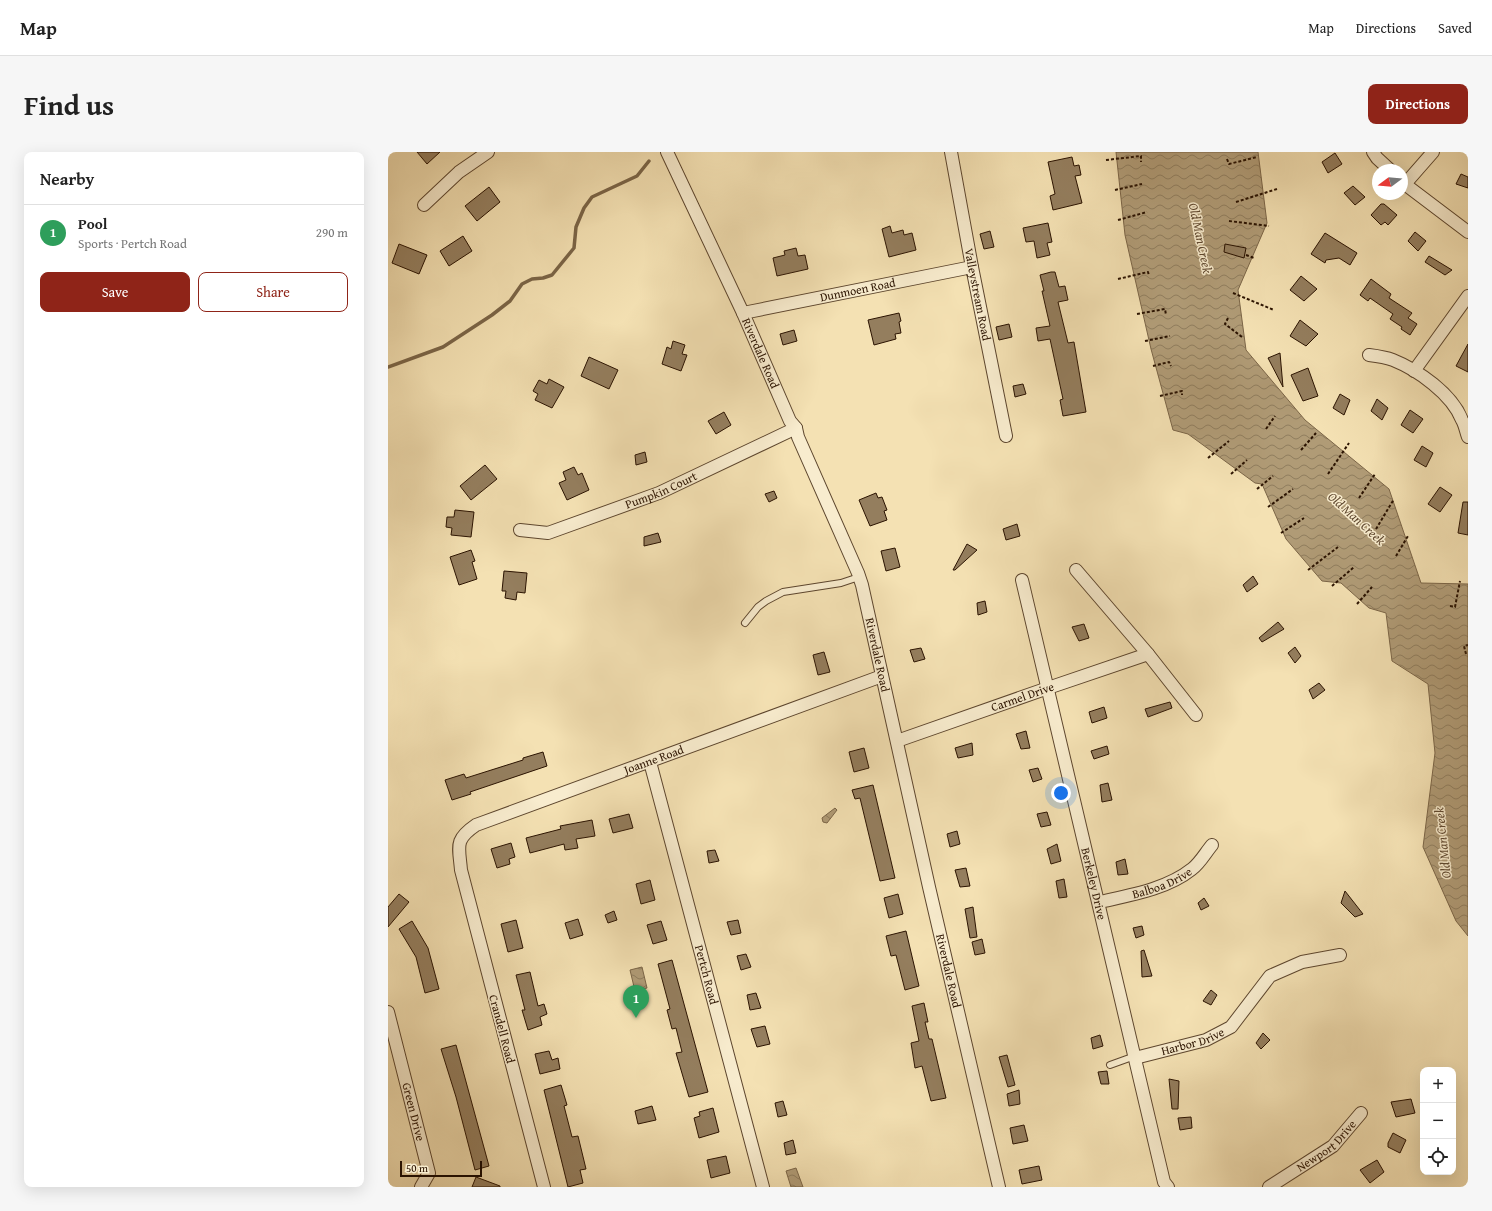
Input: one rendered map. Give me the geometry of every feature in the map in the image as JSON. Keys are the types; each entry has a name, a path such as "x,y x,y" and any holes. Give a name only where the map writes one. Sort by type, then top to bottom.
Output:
{"street":[{"path":"424,205 459,172 488,152"},
{"name":"Riverdale Road","path":"667,152 742,313 790,421 796,428 798,437 859,577 870,618 999,1187"},
{"name":"Valleystream Road","path":"951,152 972,267 1006,436"},
{"path":"1373,152 1384,164"},
{"path":"1408,179 1433,152"},
{"path":"1408,186 1468,232"},
{"name":"Dunmoen Road","path":"742,313 972,267"},
{"path":"1414,371 1468,296"},
{"path":"1369,355 1394,360 1430,380 1451,402 1462,418 1468,437"},
{"name":"Pumpkin Court","path":"520,530 548,533 659,493 796,428"},
{"path":"1076,570 1148,654 1196,715"},
{"name":"Berkeley Drive","path":"1022,580 1100,902 1164,1182 1168,1187"},
{"name":"Carmel Drive","path":"897,741 1148,654"},
{"name":"Joanne Road","path":"461,870 458,844 465,832 476,825 882,676"},
{"name":"Pertch Road","path":"650,762 763,1187"},
{"name":"Balboa Drive","path":"1100,902 1136,894 1176,879 1193,868 1212,845"},
{"name":"Crandell Road","path":"461,870 544,1187"},
{"name":"Harbor Drive","path":"1135,1057 1206,1040 1231,1027 1270,976 1302,962 1340,955"},
{"name":"Green Drive","path":"388,1012 429,1173 421,1187"},
{"name":"Newport Drive","path":"1269,1187 1333,1146 1361,1113"}],"lane":[{"path":"745,623 766,600 783,592 841,583 859,577"},
{"path":"1110,1065 1135,1057"}],"path":[{"path":"1106,160 1141,156 1141,162"},
{"path":"1227,159 1229,164 1257,157"},
{"path":"1115,190 1142,184"},
{"path":"1236,202 1277,189"},
{"path":"1118,220 1147,212"},
{"path":"1229,221 1269,226"},
{"path":"1246,255 1254,258"},
{"path":"1118,279 1148,272 1149,276"},
{"path":"1233,293 1274,310"},
{"path":"1137,314 1165,309 1166,315"},
{"path":"1228,318 1225,324 1242,336"},
{"path":"1145,341 1170,336"},
{"path":"1153,366 1170,362 1171,366"},
{"path":"1160,396 1182,390 1182,395"},
{"path":"1266,429 1275,416"},
{"path":"1301,450 1316,433"},
{"path":"1208,458 1229,441"},
{"path":"1328,474 1349,443"},
{"path":"1231,474 1247,460"},
{"path":"1359,498 1375,474"},
{"path":"1257,489 1273,476"},
{"path":"1268,507 1293,489"},
{"path":"1376,529 1394,499"},
{"path":"1281,533 1304,518"},
{"path":"1396,556 1408,536"},
{"path":"1308,570 1338,547"},
{"path":"1332,586 1354,567"},
{"path":"1450,606 1455,607 1460,581"},
{"path":"1357,604 1372,587"},
{"path":"1466,654 1464,646 1468,645"}],"water":[{"name":"Old Man Creek","path":"1116,152 1258,152 1267,223 1238,290 1246,350 1305,420 1389,489 1421,583 1468,584 1468,936 1456,921 1423,847 1435,753 1428,684 1392,661 1386,613 1369,608 1341,583 1322,581 1286,539 1262,484 1255,483 1188,434 1173,430 1151,349 1125,235"},
{"path":"835,808 837,810 827,823 823,822 822,818"},
{"path":"642,967 647,988 635,991 630,970"},
{"path":"796,1168 803,1187 791,1187 786,1171"}],"building":[{"path":"417,152 440,152 427,164"},
{"path":"1335,153 1342,164 1328,173 1322,162"},
{"path":"1072,157 1074,166 1079,165 1081,175 1075,176 1082,203 1053,210 1050,196 1055,194 1048,162"},
{"path":"1461,174 1468,177 1468,188 1456,184"},
{"path":"1353,186 1365,197 1355,205 1344,193"},
{"path":"489,187 500,202 477,221 465,206"},
{"path":"1381,204 1384,204 1397,215 1388,225 1385,222 1381,225 1371,215"},
{"path":"1048,223 1052,242 1047,243 1050,255 1037,258 1034,241 1026,242 1023,228"},
{"path":"890,226 892,233 903,230 904,235 912,233 916,250 889,257 882,229"},
{"path":"990,231 994,247 984,249 980,234"},
{"path":"1415,232 1426,241 1418,251 1408,241"},
{"path":"1325,233 1357,253 1350,265 1339,258 1326,260 1325,263 1311,254"},
{"path":"463,236 472,251 449,266 440,251"},
{"path":"399,244 427,255 419,274 392,263"},
{"path":"1225,244 1246,248 1244,258 1224,252"},
{"path":"796,248 798,256 805,255 808,269 777,276 773,258 785,255 784,251"},
{"path":"1429,256 1452,270 1445,275 1425,262"},
{"path":"1055,272 1059,287 1065,286 1068,300 1058,302 1068,343 1074,342 1086,412 1063,416 1060,400 1063,399 1050,339 1038,341 1036,328 1050,326 1040,275"},
{"path":"1301,276 1317,289 1304,301 1290,290"},
{"path":"1371,279 1391,294 1389,298 1412,313 1408,318 1417,324 1410,335 1401,329 1402,327 1390,319 1393,314 1370,298 1368,301 1360,295"},
{"path":"899,313 901,333 895,334 896,339 874,345 868,320"},
{"path":"1300,320 1318,334 1306,346 1290,336"},
{"path":"1009,324 1012,337 999,340 996,327"},
{"path":"794,330 797,341 783,345 780,334"},
{"path":"673,341 685,345 682,354 687,355 681,371 662,364 667,347 671,349"},
{"path":"1468,344 1468,372 1456,366"},
{"path":"1280,353 1283,387 1268,358"},
{"path":"589,357 618,370 609,389 581,376"},
{"path":"1308,368 1318,396 1303,401 1291,375"},
{"path":"549,379 564,387 552,408 535,400 538,394 533,391 539,380 547,384"},
{"path":"1023,384 1026,394 1015,397 1013,386"},
{"path":"1340,394 1350,400 1344,415 1333,408"},
{"path":"1377,399 1388,408 1382,420 1371,411"},
{"path":"1410,410 1423,419 1413,433 1401,425"},
{"path":"724,412 731,425 716,434 708,421"},
{"path":"1422,446 1433,453 1426,467 1414,460"},
{"path":"645,452 647,462 636,465 635,455"},
{"path":"485,465 497,479 471,500 460,486"},
{"path":"574,467 578,475 582,473 589,490 567,500 559,483 566,480 563,472"},
{"path":"1440,487 1452,495 1440,512 1428,504"},
{"path":"774,491 777,498 769,502 765,494"},
{"path":"876,493 878,498 882,497 887,510 884,511 887,520 870,526 859,500"},
{"path":"1463,502 1468,502 1468,535 1458,533"},
{"path":"455,510 474,512 471,537 451,535 452,528 446,527 447,517 454,517"},
{"path":"1017,524 1020,536 1006,540 1003,529"},
{"path":"658,533 661,542 644,546 644,537"},
{"path":"967,544 977,550 955,570 953,570"},
{"path":"895,548 900,567 886,571 881,551"},
{"path":"471,550 475,561 472,562 477,579 459,585 450,557"},
{"path":"504,571 527,573 525,593 517,592 516,600 505,598 506,591 502,591"},
{"path":"1253,576 1258,584 1247,592 1243,585"},
{"path":"985,601 987,612 978,615 977,603"},
{"path":"1278,622 1284,629 1262,642 1259,638"},
{"path":"1084,624 1089,638 1079,641 1072,627"},
{"path":"1295,647 1301,656 1295,663 1288,653"},
{"path":"921,648 925,659 914,662 910,650"},
{"path":"824,652 830,672 818,675 813,655"},
{"path":"1319,683 1325,690 1313,699 1309,690"},
{"path":"1170,702 1172,708 1148,717 1145,709"},
{"path":"1104,707 1107,718 1092,723 1089,712"},
{"path":"1026,731 1030,748 1021,749 1016,734"},
{"path":"972,743 973,755 958,758 955,748"},
{"path":"1107,746 1109,754 1094,759 1091,751"},
{"path":"864,748 869,768 854,772 849,752"},
{"path":"543,752 547,766 470,792 471,794 452,800 445,780 464,774 466,778"},
{"path":"1038,768 1042,779 1033,782 1029,770"},
{"path":"1108,783 1112,800 1102,802 1100,785"},
{"path":"873,785 895,878 880,881 860,798 855,799 852,790"},
{"path":"1047,812 1051,825 1041,827 1037,814"},
{"path":"629,814 633,828 613,833 609,819"},
{"path":"592,820 595,836 576,839 578,848 565,850 564,844 530,853 526,838 561,829 560,826"},
{"path":"957,831 960,844 950,847 947,834"},
{"path":"511,843 515,857 509,859 510,864 497,868 491,849"},
{"path":"1057,844 1061,861 1051,864 1047,849"},
{"path":"715,850 719,861 709,863 707,851"},
{"path":"1125,859 1128,874 1118,875 1116,862"},
{"path":"966,868 970,886 960,887 955,870"},
{"path":"1064,879 1067,897 1059,898 1056,881"},
{"path":"650,880 655,900 641,904 636,884"},
{"path":"1345,891 1363,914 1355,917 1341,903"},
{"path":"399,894 409,902 388,927 388,907"},
{"path":"898,894 903,914 889,918 884,898"},
{"path":"1204,898 1209,906 1201,910 1198,903"},
{"path":"973,907 977,937 970,938 965,909"},
{"path":"614,911 617,920 608,923 605,915"},
{"path":"578,919 583,935 570,939 565,923"},
{"path":"516,920 523,948 508,952 501,924"},
{"path":"738,920 741,933 731,935 727,922"},
{"path":"412,921 428,948 439,989 425,993 416,957 399,929"},
{"path":"661,921 667,940 653,944 647,925"},
{"path":"1142,926 1144,935 1136,938 1133,928"},
{"path":"906,931 919,986 905,990 896,955 891,956 886,936"},
{"path":"982,939 985,953 975,955 972,942"},
{"path":"1144,950 1152,976 1142,977 1141,951"},
{"path":"746,954 751,967 741,970 737,956"},
{"path":"672,960 708,1092 689,1097 676,1053 682,1052 676,1028 672,1029 667,1010 670,1009 658,964"},
{"path":"530,972 538,1006 544,1004 547,1014 540,1017 542,1025 528,1030 522,1010 525,1010 516,975"},
{"path":"1211,990 1217,995 1211,1005 1203,1001"},
{"path":"756,993 761,1008 750,1010 747,995"},
{"path":"924,1003 928,1022 925,1022 929,1039 932,1039 946,1098 931,1101 922,1066 915,1068 911,1043 919,1041 912,1006"},
{"path":"765,1026 770,1044 757,1047 751,1029"},
{"path":"1263,1033 1270,1040 1261,1049 1256,1043"},
{"path":"1100,1035 1103,1046 1093,1049 1091,1038"},
{"path":"456,1045 489,1166 475,1170 456,1097 441,1049"},
{"path":"549,1051 552,1060 558,1058 560,1069 540,1074 535,1054"},
{"path":"1007,1055 1015,1085 1008,1087 999,1057"},
{"path":"1107,1071 1109,1084 1101,1084 1098,1072"},
{"path":"1169,1079 1179,1081 1178,1109 1172,1109"},
{"path":"561,1085 567,1105 564,1106 572,1137 578,1136 586,1169 580,1170 583,1183 568,1187 544,1090"},
{"path":"1019,1090 1020,1104 1009,1106 1007,1094"},
{"path":"1411,1099 1415,1113 1396,1117 1391,1102"},
{"path":"783,1101 787,1115 778,1117 775,1103"},
{"path":"652,1106 656,1120 638,1124 635,1111"},
{"path":"713,1108 719,1132 699,1138 694,1118 700,1116 699,1112"},
{"path":"1191,1117 1192,1128 1180,1130 1178,1118"},
{"path":"1024,1125 1028,1141 1013,1144 1010,1128"},
{"path":"1393,1133 1406,1140 1400,1153 1388,1147 1388,1143"},
{"path":"793,1140 796,1153 786,1155 784,1143"},
{"path":"726,1156 730,1173 711,1178 707,1160"},
{"path":"1377,1160 1384,1172 1370,1183 1360,1170"},
{"path":"1039,1166 1042,1180 1022,1184 1019,1170"},
{"path":"476,1177 500,1186 500,1187 472,1187"}],"waterway":[{"path":"388,367 443,347 492,315 510,301 522,284 532,279 552,275 574,248 576,227 584,208 592,197 637,176 649,161"}],"place":[{"name":"Pool","path":"636,1018"}]}
